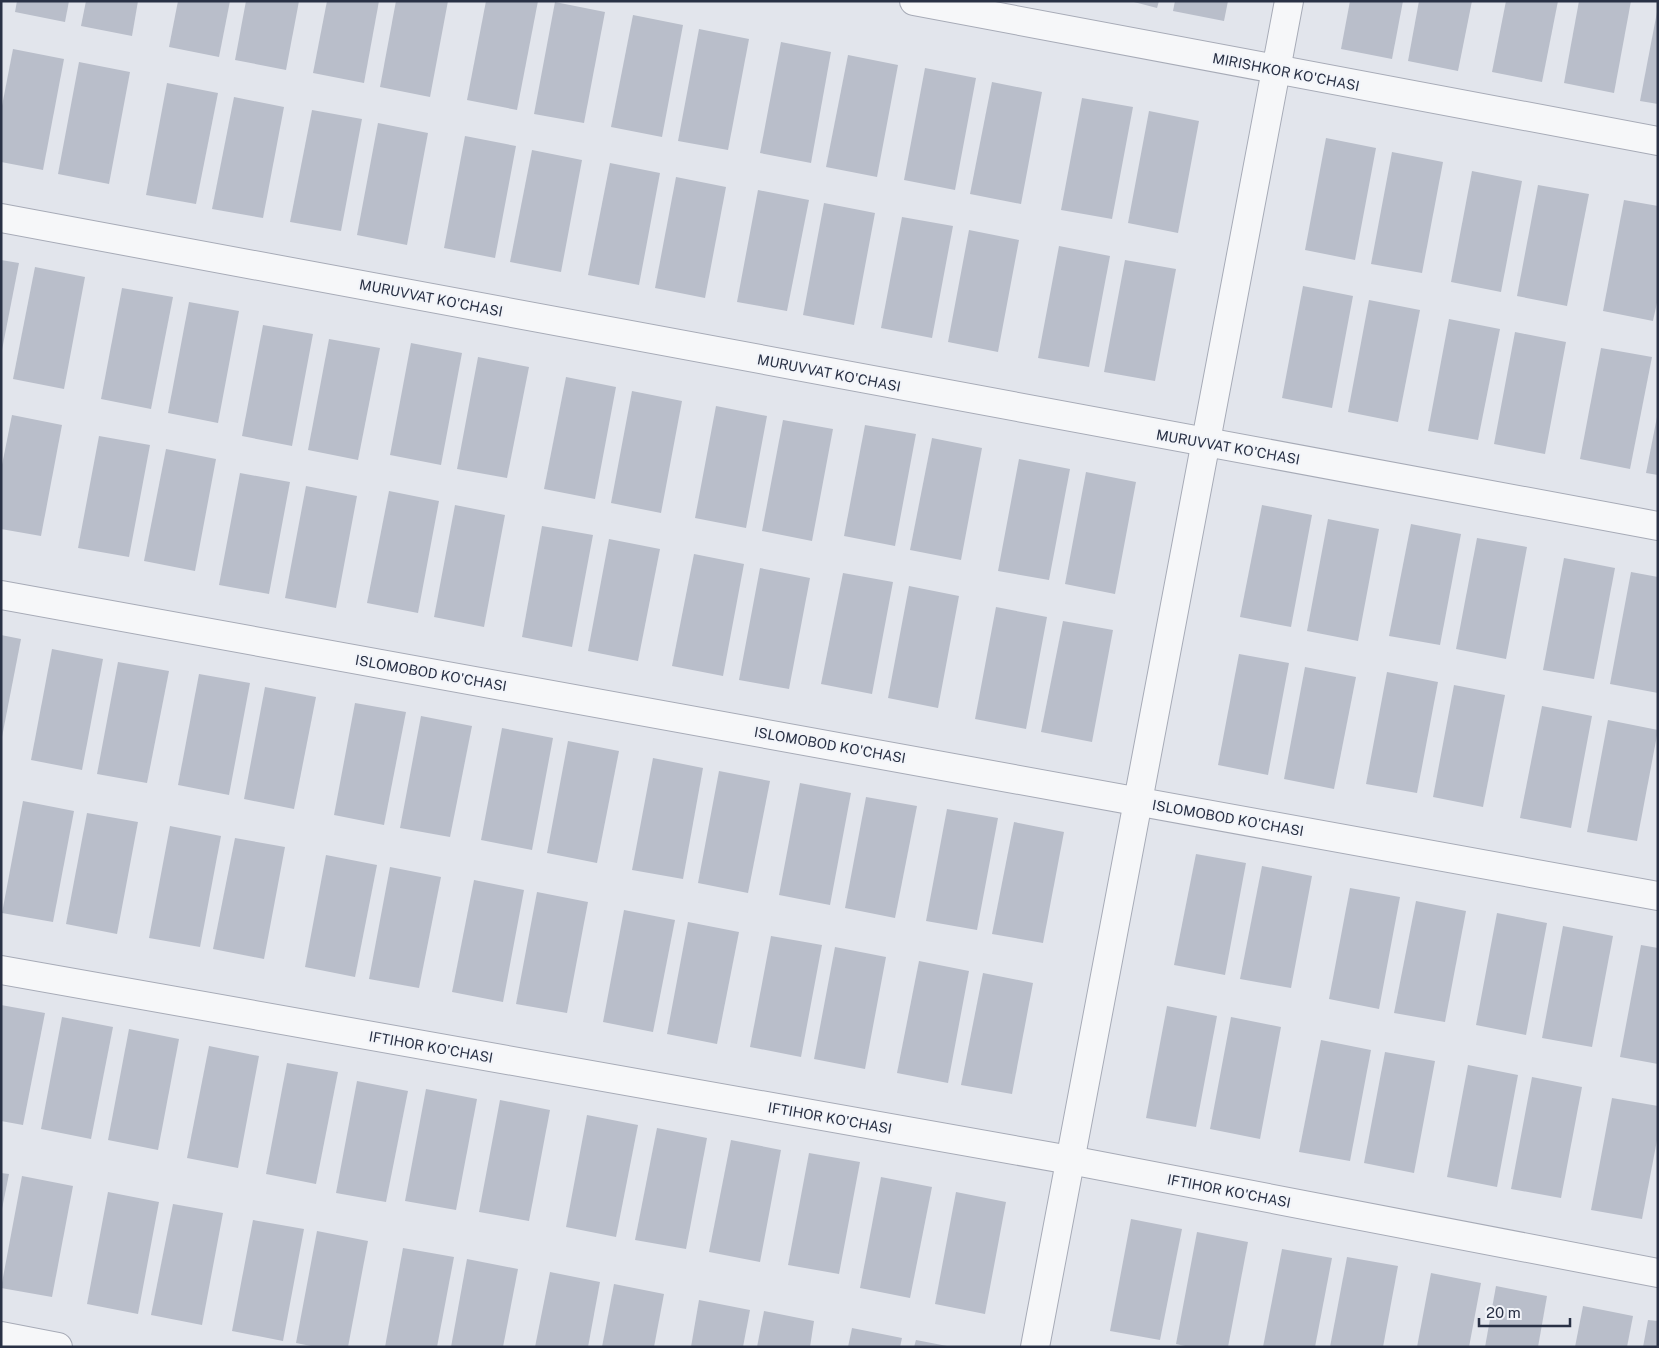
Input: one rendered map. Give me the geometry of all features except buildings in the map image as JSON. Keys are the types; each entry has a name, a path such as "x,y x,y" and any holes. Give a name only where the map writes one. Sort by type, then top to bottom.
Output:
{"street":[{"name":"MIRISHKOR KO'CHASI","path":"914,1 1277,71 1658,141"},
{"path":"1035,1347 1277,71 1288,1"},
{"name":"MURUVVAT KO'CHASI","path":"1,218 1658,526"},
{"name":"ISLOMOBOD KO'CHASI","path":"1,595 1658,896"},
{"name":"IFTIHOR KO'CHASI","path":"1,970 1070,1160 1658,1272"},
{"path":"1,1336 58,1347"}]}
